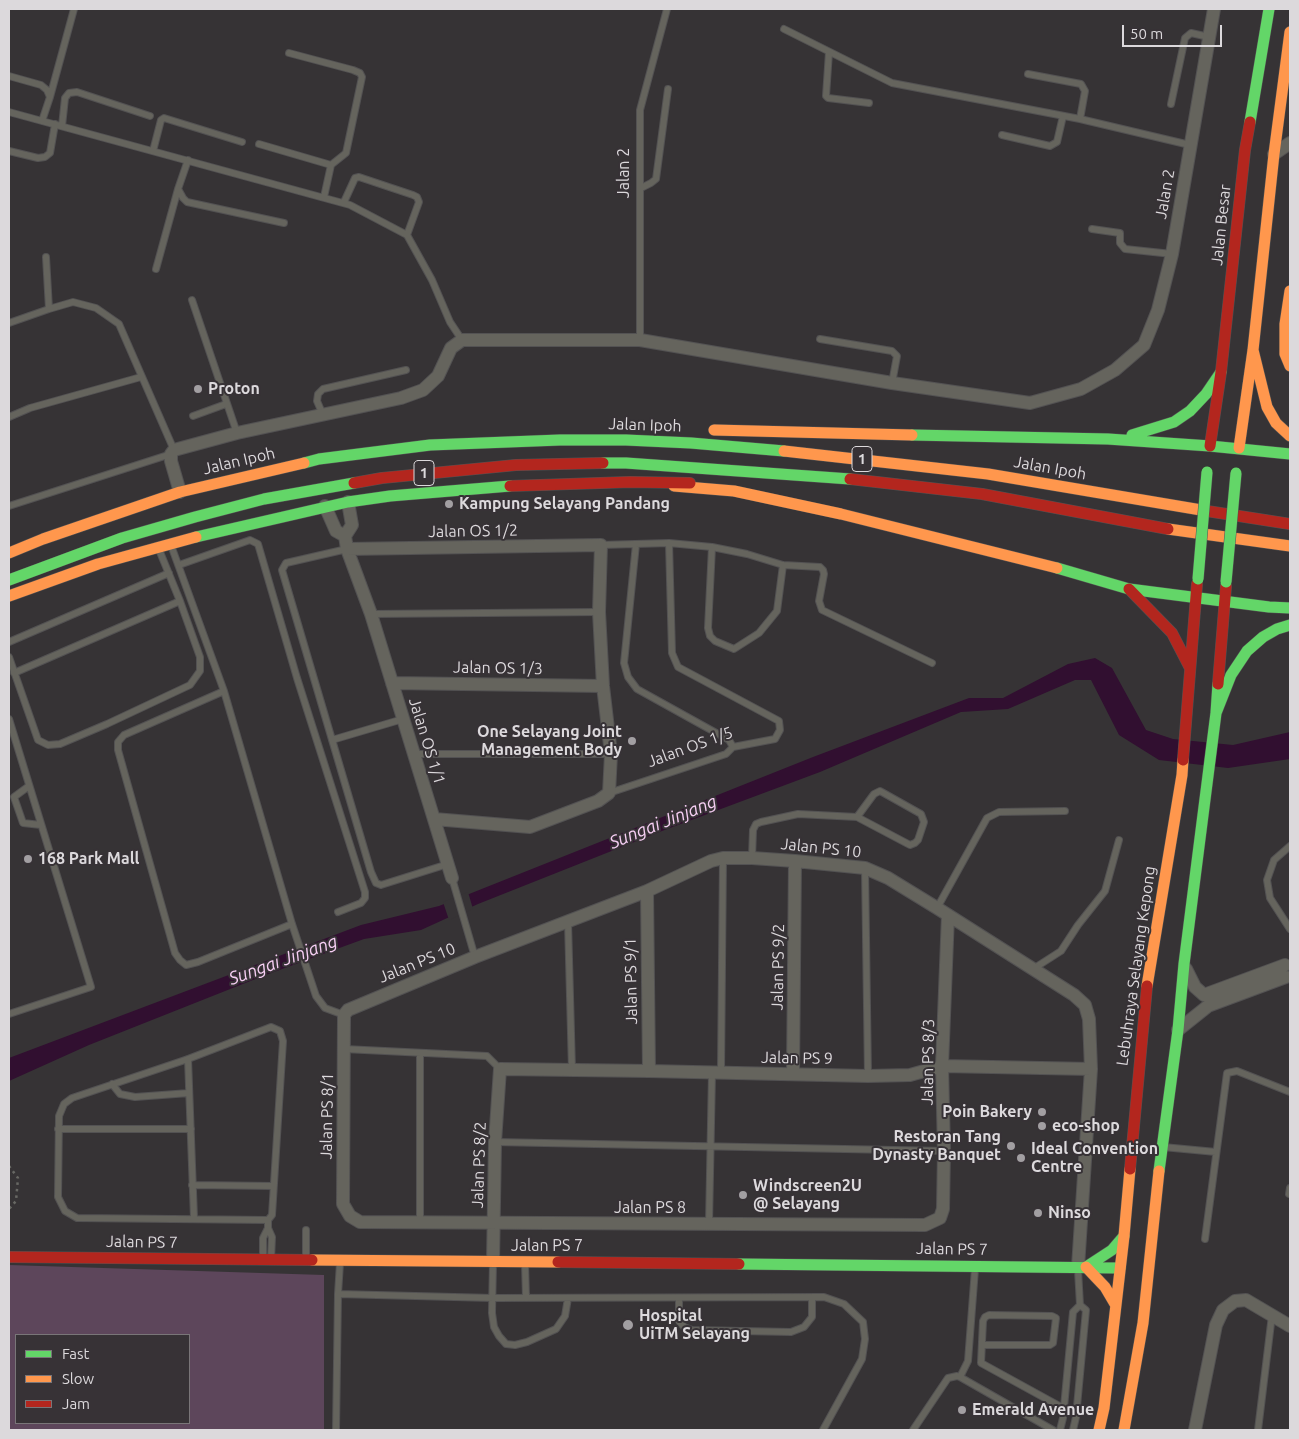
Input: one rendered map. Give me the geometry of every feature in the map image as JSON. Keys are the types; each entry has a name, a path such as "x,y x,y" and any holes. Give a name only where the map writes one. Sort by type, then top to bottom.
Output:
{"main road":[{"name":"Jalan Besar","path":"1198,579 1208,459 1221,372 1245,150 1269,9"},
{"path":"1124,1430 1143,1323 1162,1147 1216,713 1238,461 1253,350 1279,108 1290,32"},
{"path":"1290,296 1285,324 1285,354 1290,366"},
{"path":"1253,350 1267,407 1276,423 1290,436"},
{"path":"1108,439 1152,430 1174,422 1201,399 1221,372"},
{"path":"430,445 552,432 648,430"},
{"path":"703,430 1108,439 1208,459 1238,461 1290,454"},
{"name":"Jalan Ipoh","path":"9,553 43,539 180,492 319,459 430,445 560,440 626,440 766,449 988,474 1262,522 1290,524"},
{"name":"1","path":"9,580 122,538 195,516 264,499 382,478 516,465 626,464 854,479 982,494 1168,529 1290,546"},
{"path":"9,596 98,564 170,543 259,527 325,506 390,496 514,486 630,482 678,482 781,490"},
{"path":"630,482 734,491 884,524 1129,588 1225,602 1290,608"},
{"path":"995,508 1168,529"},
{"path":"9,603 70,575"},
{"name":"Lebuhraya Selayang Kepong","path":"1099,1430 1104,1408 1115,1304 1129,1271 1124,1236 1139,1040 1182,775 1198,579"},
{"path":"1129,588 1158,616 1172,634 1190,668"},
{"path":"1216,713 1231,675 1247,650 1263,637 1290,624"},
{"path":"1115,1304 1106,1287 1082,1267 1112,1250 1124,1236"},
{"name":"Jalan PS 7","path":"9,1257 975,1265 1082,1267 1129,1271"},
{"path":"1129,1271 1146,1296"}],"street":[{"name":"Jalan 2","path":"462,340 640,340 892,383 1030,404 1081,389 1115,370 1144,345 1158,310 1172,254 1214,9"},
{"path":"1279,108 1290,121"},
{"path":"1274,154 1290,144"},
{"path":"180,492 172,452 237,433 401,398 423,390 438,376 451,348 462,340"},
{"name":"Jalan OS 1/1","path":"348,502 352,525 345,536 347,549 371,614 452,878"},
{"path":"325,506 336,532 345,536"},
{"path":"434,819 530,827 598,802 609,793 611,754 603,686 599,612 601,545"},
{"name":"Jalan OS 1/2","path":"347,549 601,545"},
{"name":"Jalan OS 1/3","path":"392,683 603,686"},
{"name":"Jalan PS 10","path":"344,1015 355,1006 646,891 711,861 723,858 752,858 865,868 888,878 943,912 1074,994 1085,1005 1089,1019 1091,1069 1082,1267"},
{"name":"Jalan PS 9/2","path":"793,1074 795,861"},
{"name":"Jalan PS 9/1","path":"646,891 649,1071"},
{"name":"Jalan PS 8/3","path":"943,912 943,1209"},
{"path":"1184,964 1189,978 1204,995 1261,980 1288,970"},
{"path":"1178,1030 1208,1006 1261,980"},
{"name":"Jalan PS 8/1","path":"344,1015 343,1204 350,1216"},
{"name":"Jalan PS 9","path":"500,1069 868,1076 910,1075 942,1066 1091,1069"},
{"name":"Jalan PS 8/2","path":"493,1262 495,1142 500,1069"},
{"name":"Jalan PS 8","path":"350,1216 360,1222 420,1223 925,1225 940,1218 943,1209"},
{"path":"1195,1430 1216,1325 1223,1310 1234,1301 1246,1300 1290,1326"}],"lane":[{"path":"42,121 74,9"},
{"name":"Jalan 2","path":"640,340 640,110 668,10"},
{"path":"784,29 892,83 1080,119 1190,145"},
{"path":"1171,104 1185,38 1191,33 1210,37"},
{"path":"830,52 826,96 828,98 869,103"},
{"path":"289,53 354,70 360,73 362,77 346,153 331,165 324,197"},
{"path":"1028,74 1081,84 1085,91 1080,119"},
{"path":"9,76 41,85 47,90 50,97"},
{"path":"641,188 652,184 656,179 668,90"},
{"path":"62,126 65,98 69,93 77,92 150,116"},
{"path":"9,112 344,202 407,236 432,280 450,322 462,340"},
{"path":"1002,135 1050,146 1057,142 1063,116"},
{"path":"153,151 161,120 164,118 242,142"},
{"path":"9,151 38,158 45,157 50,153 55,124"},
{"path":"259,144 331,165"},
{"path":"156,269 188,160"},
{"path":"344,202 355,178 359,177 417,197 419,202 407,236"},
{"path":"178,189 187,202 284,224"},
{"path":"1092,229 1120,233 1120,243 1125,249 1172,254"},
{"path":"46,257 49,309"},
{"path":"192,300 237,433"},
{"path":"9,323 73,302 96,308 119,324 172,452 9,506"},
{"path":"820,339 892,351 897,356 892,383"},
{"path":"323,415 316,401 318,394 323,389 406,370"},
{"path":"9,417 30,408 141,377"},
{"path":"193,416 226,404"},
{"path":"254,541 259,527"},
{"path":"179,565 250,540 258,544 297,678 365,892 365,898 361,903 338,912"},
{"path":"170,543 224,691 292,924 316,996 324,1008 344,1015"},
{"path":"601,545 669,543 712,547 747,554 783,565 820,567 824,574 819,601 822,610 932,663"},
{"name":"Jalan OS 1/5","path":"609,793 726,754 733,747 775,739 780,730 778,721 678,667 672,653 669,543"},
{"path":"636,544 624,663 628,677 637,689 729,740 733,747"},
{"path":"9,657 35,734 41,743 48,745 60,744 190,685 200,671 200,658 180,600 158,547"},
{"path":"712,547 708,628 710,636 715,641 734,649 759,633 777,612 783,565"},
{"path":"347,549 286,563 282,570 376,883 381,885 388,884 448,864"},
{"path":"9,642 169,573"},
{"path":"14,673 180,600"},
{"path":"371,614 599,612"},
{"path":"224,691 124,735 118,742 118,750 176,952 180,960 186,964 198,962 292,924"},
{"path":"9,719 91,987 9,1014"},
{"path":"332,740 403,719"},
{"path":"414,754 611,754"},
{"path":"29,786 14,797 23,823 41,825"},
{"path":"752,858 752,830 756,824 798,814 857,818 910,845 918,840 924,822 921,814 880,791 874,794 857,818"},
{"path":"943,912 987,818 999,812 1065,811"},
{"path":"1033,969 1061,951 1078,925 1105,891 1119,840"},
{"path":"1290,846 1274,860 1267,880 1270,898 1290,929"},
{"path":"708,1224 710,1146 716,1073 723,858"},
{"path":"865,868 868,1076"},
{"name":"Jalan OS 1/1","path":"452,878 475,957"},
{"path":"568,922 572,1070"},
{"path":"267,1260 263,1238 268,1228 268,1220 272,1215 283,1041 280,1031 271,1028 72,1098 64,1104 58,1116 58,1197 65,1211 77,1218 268,1220"},
{"path":"344,1049 487,1056 500,1069"},
{"path":"420,1053 420,1223"},
{"path":"188,1058 194,1218"},
{"path":"1205,1239 1227,1073 1237,1071 1290,1092"},
{"path":"112,1084 120,1094 135,1097 189,1093"},
{"path":"58,1129 191,1129"},
{"path":"495,1142 944,1151"},
{"path":"1162,1147 1216,1152"},
{"path":"192,1185 273,1186"},
{"path":"306,1230 306,1259"},
{"path":"336,1430 340,1260"},
{"path":"493,1262 494,1298 492,1313 494,1327 506,1344 515,1345 537,1339 556,1329 565,1316 568,1298"},
{"path":"525,1262 526,1298"},
{"path":"960,1377 968,1360 975,1265"},
{"path":"1060,1430 1074,1312 1080,1304 1082,1267"},
{"path":"338,1294 494,1298 824,1297 844,1304 863,1322 865,1339 862,1359 823,1430"},
{"path":"678,1298 679,1321 684,1327 692,1330 791,1332 804,1327 812,1317 812,1298"},
{"path":"1073,1430 1076,1417 1086,1310 1080,1304"},
{"path":"981,1363 983,1321 985,1317 989,1315 1052,1316 1056,1318 1053,1343 1047,1347 982,1345"},
{"path":"1258,1430 1272,1316"},
{"path":"968,1360 981,1363 1063,1408"},
{"path":"913,1430 948,1378 960,1377 1040,1427 1053,1430"}],"path":[{"path":"9,1166 18,1178 16,1200 9,1209"}],"shaded area":[{"path":"9,1265 324,1275 324,1430 9,1430"}],"water":[{"name":"Sungai Jinjang","path":"1095,658 1112,668 1146,730 1173,739 1233,745 1290,732 1290,759 1228,768 1159,760 1119,735 1091,680 1075,680 1008,709 961,712 820,772 662,831 478,904 421,930 364,939 263,976 89,1045 9,1081 9,1058 361,925 439,906 813,757 969,698 1003,698 1068,664"}],"pier":[{"path":"468,892 473,909 449,920 443,902"}],"traffic: fast":[{"path":"1250,122 1269,9"},
{"path":"1132,435 1174,422 1190,411 1206,394 1221,372"},
{"path":"912,435 1108,439 1290,454"},
{"path":"304,463 319,459 430,445 560,440 626,440 691,443 784,451"},
{"path":"603,463 850,479"},
{"path":"1198,579 1207,472"},
{"path":"1226,582 1236,473"},
{"path":"9,580 122,538 195,517 264,499 354,483"},
{"path":"196,537 348,502 390,496 510,486"},
{"path":"1057,568 1129,589 1290,608"},
{"path":"1216,713 1231,675 1247,651 1263,637 1277,629 1290,625"},
{"path":"1159,1171 1178,1030 1184,964 1216,713 1218,684"},
{"path":"1086,1267 1112,1250 1124,1236"},
{"path":"739,1264 1120,1268"}],"traffic: slow":[{"path":"1239,448 1253,350 1274,154 1290,32"},
{"path":"1290,291 1285,324 1285,354 1290,366"},
{"path":"1253,350 1267,407 1276,423 1290,436"},
{"path":"714,430 912,435"},
{"path":"784,451 988,474 1207,511"},
{"path":"9,553 43,539 180,492 304,463"},
{"path":"674,486 734,491 841,514 1057,568"},
{"path":"1168,529 1290,546"},
{"path":"9,596 98,564 196,537"},
{"path":"1147,986 1183,760"},
{"path":"1099,1430 1104,1408 1130,1169"},
{"path":"1124,1430 1143,1323 1159,1171"},
{"path":"312,1260 558,1262"},
{"path":"1086,1267 1105,1287 1115,1304"}],"traffic: jam":[{"path":"1210,446 1221,372 1245,150 1250,122"},
{"path":"354,483 382,478 516,465 603,463"},
{"path":"850,479 982,494 1168,529"},
{"path":"510,486 630,482 690,483"},
{"path":"1207,511 1290,524"},
{"path":"1183,760 1197,584"},
{"path":"1218,684 1226,586"},
{"path":"1129,589 1172,633 1190,668"},
{"path":"1130,1169 1147,986"},
{"path":"9,1257 312,1260"},
{"path":"558,1262 739,1264"}],"place":[{"name":"Proton","path":"198,389"},
{"name":"Kampung Selayang Pandang","path":"449,504"},
{"name":"One Selayang Joint Management Body","path":"632,741"},
{"name":"168 Park Mall","path":"28,859"},
{"name":"Poin Bakery","path":"1042,1112"},
{"name":"eco-shop","path":"1042,1126"},
{"name":"Restoran Tang Dynasty Banquet","path":"1011,1146"},
{"name":"Ideal Convention Centre","path":"1021,1158"},
{"name":"Windscreen2U @ Selayang","path":"743,1195"},
{"name":"Ninso","path":"1038,1213"},
{"name":"Hospital UiTM Selayang","path":"628,1325"},
{"name":"Emerald Avenue","path":"962,1410"}]}
